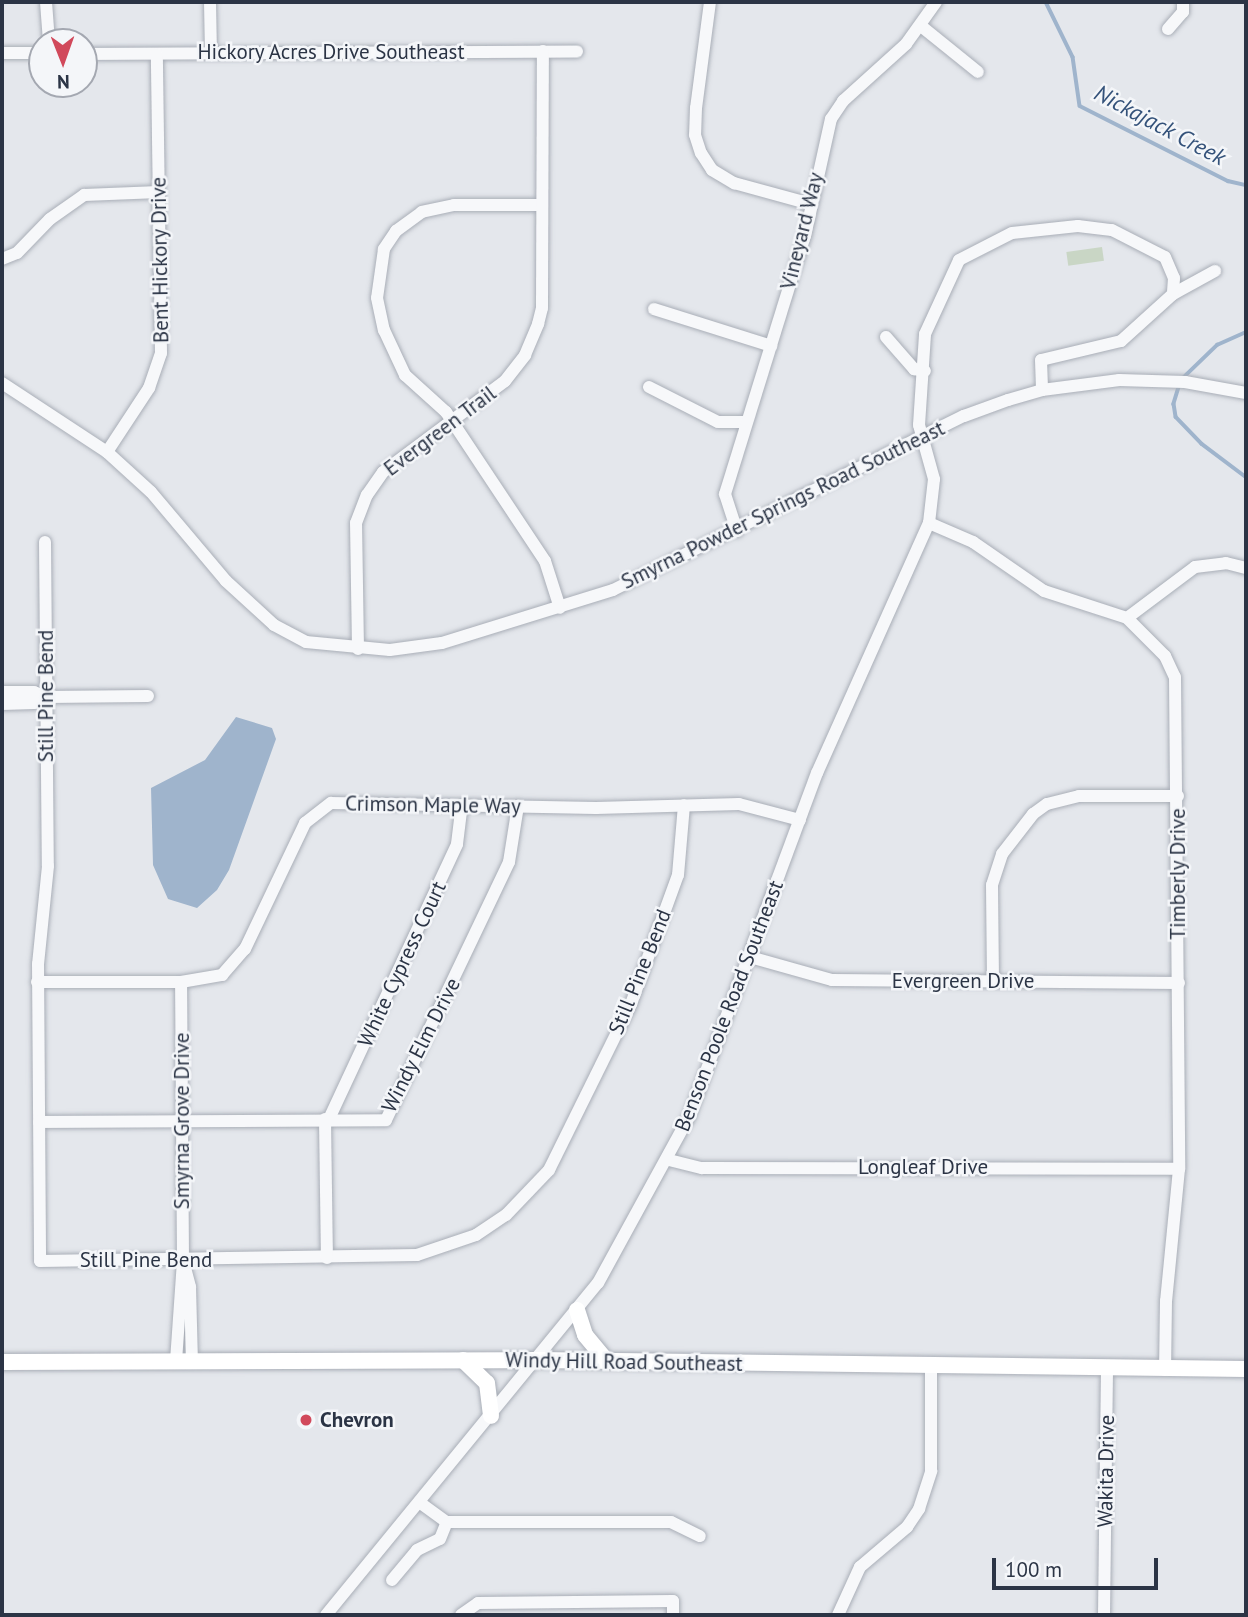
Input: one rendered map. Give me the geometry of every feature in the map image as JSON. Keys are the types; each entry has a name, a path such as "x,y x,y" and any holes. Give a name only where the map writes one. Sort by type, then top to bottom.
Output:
{"main road":[{"path":"578,1310 585,1335 607,1361"},
{"path":"463,1360 487,1383 491,1416"},
{"name":"Windy Hill Road Southeast","path":"2,1362 537,1360 1246,1369"}],"street":[{"path":"46,2 48,28"},
{"path":"210,2 211,52"},
{"path":"710,2 696,108 695,135 701,153 712,170 734,183 811,204"},
{"name":"Vineyard Way","path":"737,531 724,494 771,346 811,204 831,119 843,101 921,26 936,2"},
{"path":"1168,29 1183,12 1183,2"},
{"path":"921,26 978,72"},
{"name":"Evergreen Trail","path":"358,649 356,523 366,495 383,472 451,424 505,381 532,340 542,308 540,205 543,51"},
{"name":"Hickory Acres Drive Southeast","path":"98,54 578,51"},
{"path":"2,52 28,53"},
{"name":"Bent Hickory Drive","path":"107,452 149,388 161,353 157,54"},
{"path":"2,259 17,253 50,219 84,195 159,192"},
{"path":"540,205 438,206 408,220 384,249 377,298 384,330 405,374 446,412 451,424 545,562 560,608"},
{"name":"Benson Poole Road Southeast","path":"326,1615 578,1310 669,1160 709,1071 800,820 929,523 934,479 919,425 925,371 925,334 959,260 1012,233 1078,226 1134,238 1165,257 1174,278 1173,295"},
{"path":"1042,390 1041,360 1121,341 1173,295 1215,271"},
{"path":"654,309 771,346"},
{"path":"886,337 914,369 925,371"},
{"name":"Smyrna Powder Springs Road Southeast","path":"2,383 107,452 166,508 262,615 306,642 358,649 416,648 560,608 634,580 986,407 1042,390 1158,379 1246,393"},
{"path":"649,387 718,422 746,422"},
{"name":"Timberly Drive","path":"929,523 973,541 1044,591 1127,618 1165,656 1175,677 1179,1169 1166,1301 1165,1370"},
{"name":"Still Pine Bend","path":"45,542 48,866 37,982 40,1261 417,1255 458,1243 506,1215 542,1179 631,1004 678,875 684,805"},
{"path":"1127,618 1195,567 1226,563 1246,568"},
{"path":"46,697 34,704 2,704 2,692 34,692 46,697 148,696"},
{"path":"993,981 992,885 1002,854 1033,814 1047,804 1079,796 1178,796"},
{"name":"Crimson Maple Way","path":"37,982 181,982 215,978 235,964 301,830 324,806 341,802 518,806 749,805 800,820"},
{"name":"White Cypress Court","path":"327,1119 457,844 463,805"},
{"name":"Windy Elm Drive","path":"39,1122 386,1120 509,862 518,806"},
{"name":"Evergreen Drive","path":"750,957 832,980 1179,982"},
{"name":"Smyrna Grove Drive","path":"181,982 183,1260 190,1287 184,1361"},
{"path":"327,1119 327,1258"},
{"name":"Longleaf Drive","path":"669,1160 710,1168 1179,1169"},
{"path":"838,1615 860,1567 907,1527 919,1509 931,1471 931,1367"},
{"name":"Wakita Drive","path":"1104,1615 1107,1369"},
{"path":"419,1503 447,1522 671,1522 700,1536"},
{"path":"392,1580 417,1550 440,1539 447,1522"},
{"path":"461,1615 478,1603 673,1601 673,1615"}],"green space":[{"path":"1102,247 1104,261 1068,266 1066,252"}],"water":[{"path":"236,717 272,728 276,739 229,870 217,890 197,908 168,899 153,865 151,788 205,760"}],"waterway":[{"name":"Nickajack Creek","path":"1046,2 1073,57 1080,106 1228,181 1246,185"},
{"name":"Nickajack Creek","path":"1184,377 1217,345 1246,332"},
{"name":"Nickajack Creek","path":"1180,384 1174,404 1176,417 1202,444 1246,477"}],"place":[{"name":"Chevron","path":"306,1420"}]}
